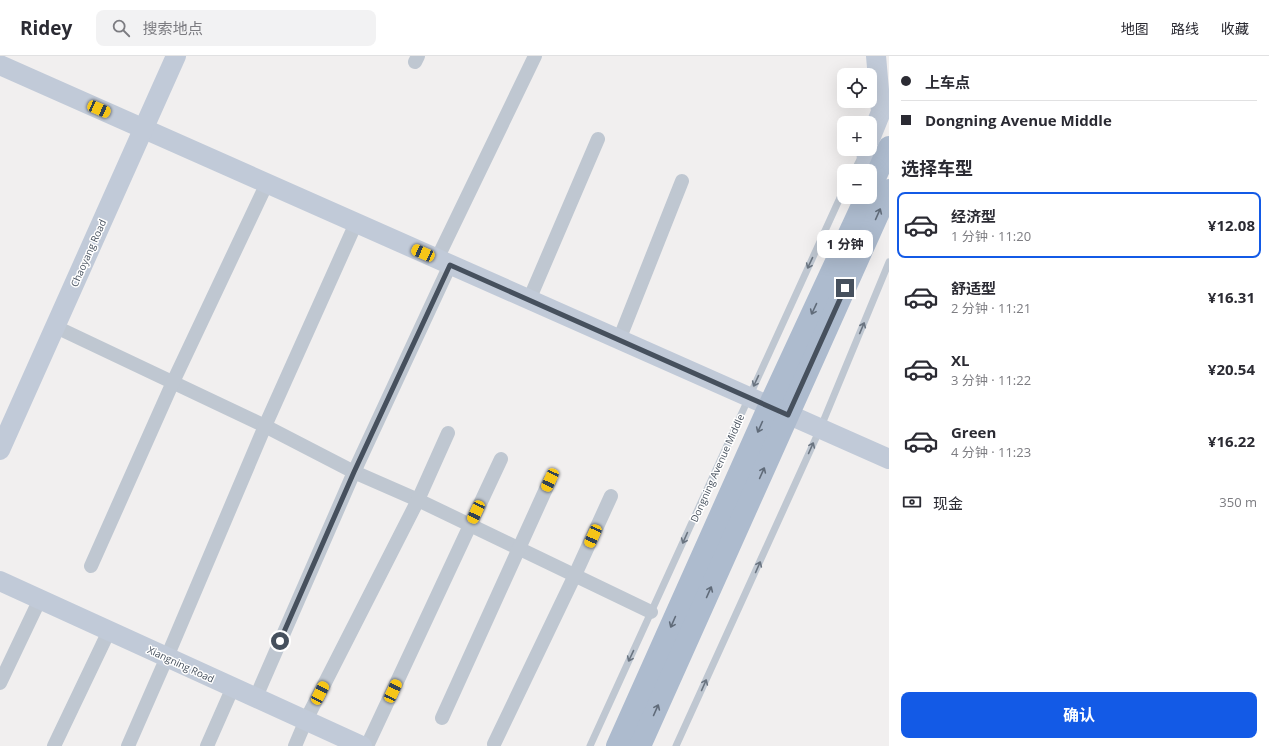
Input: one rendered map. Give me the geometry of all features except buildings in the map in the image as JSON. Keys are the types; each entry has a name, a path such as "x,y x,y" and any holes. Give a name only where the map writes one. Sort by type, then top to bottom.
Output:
{"main road":[{"path":"877,173 889,146"},
{"path":"617,746 779,410 889,190"},
{"path":"640,746 863,204"}],"street":[{"name":"Chaoyang Road","path":"0,450 176,56"},
{"path":"256,697 443,262 535,56"},
{"path":"876,56 881,112 877,122"},
{"path":"0,65 889,459"},
{"path":"529,300 598,139"},
{"path":"619,340 682,181"},
{"path":"91,566 173,382 267,183"},
{"path":"128,746 265,426 356,223"},
{"path":"56,327 265,426 354,472 418,500 651,612"},
{"path":"295,746 306,720 418,500 448,433"},
{"path":"367,746 501,459"},
{"path":"442,718 550,480"},
{"path":"494,744 611,496"},
{"name":"Xiangning Road","path":"0,581 362,746"},
{"path":"0,683 40,599"},
{"path":"54,746 109,630"},
{"path":"207,746 233,688"}],"lane":[{"name":"Dongning Avenue Middle","path":"590,746 837,204"},
{"path":"676,746 820,429 889,262"}],"route":[{"path":"280,641 354,472 450,265 788,415 845,288"}]}
